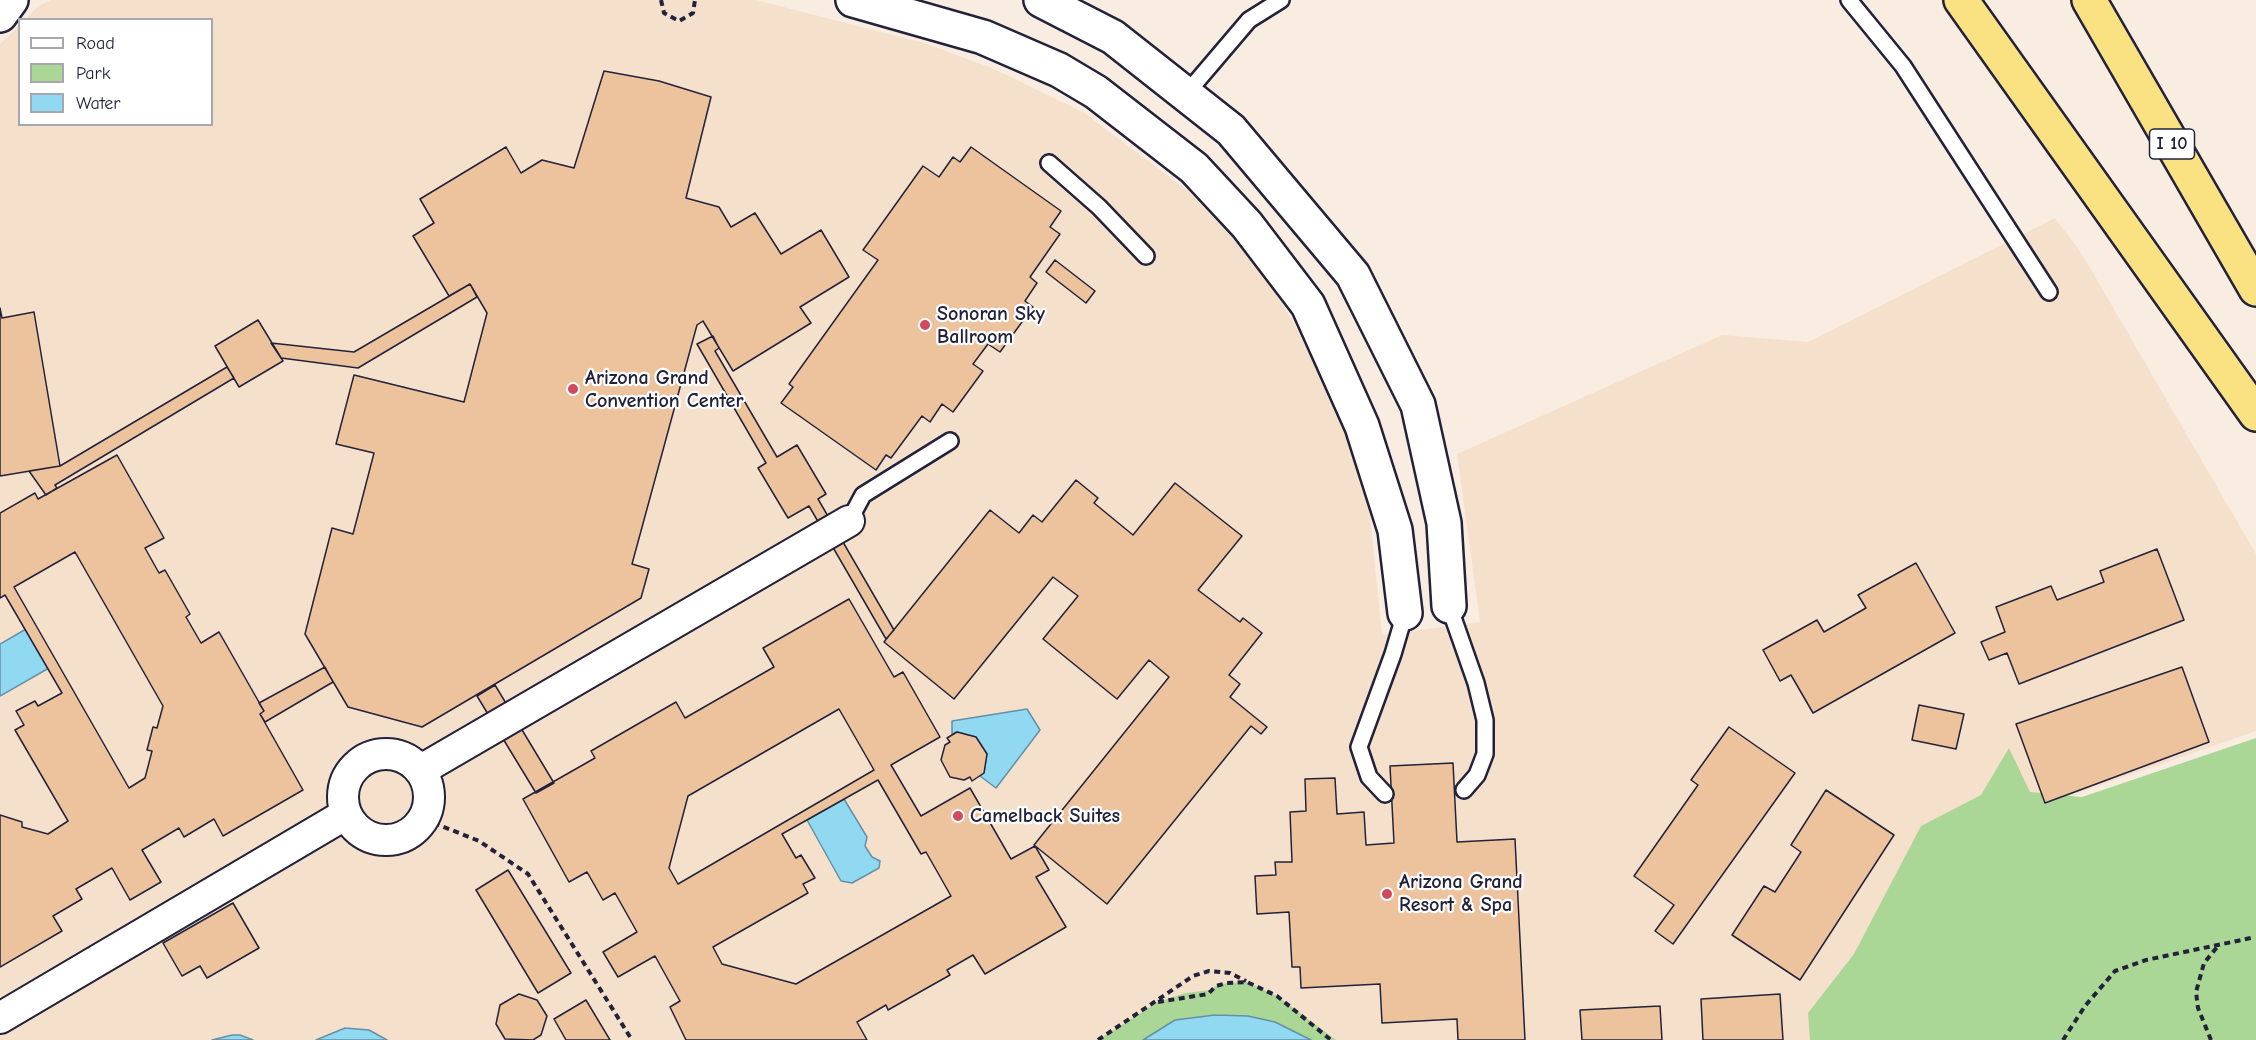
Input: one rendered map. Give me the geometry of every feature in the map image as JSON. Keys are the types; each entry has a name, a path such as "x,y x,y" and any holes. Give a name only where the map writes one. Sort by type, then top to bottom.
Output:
{"highway":[{"path":"1961,0 2256,414"},
{"name":"I 10","path":"2089,0 2256,289"}],"street":[{"path":"0,15 10,0"},
{"path":"853,0 983,37 1059,70 1113,104 1194,168 1247,225 1308,305 1362,426 1395,530 1405,614"},
{"path":"1041,0 1113,37 1231,130 1346,267 1358,285 1418,405 1444,524 1449,606"},
{"path":"421,770 849,520"},
{"path":"377,755 396,755 412,762 421,770 430,794 424,819 403,837 383,840 364,835 353,826 343,804 345,783 356,766 377,755"},
{"path":"0,1018 346,814"}],"lane":[{"path":"1186,94 1249,20 1281,0"},
{"path":"1850,0 1902,66 2049,292"},
{"path":"1049,164 1099,207 1146,256"},
{"path":"849,520 863,495 950,441"},
{"path":"1449,606 1476,683 1485,720 1485,754 1478,775 1464,790"},
{"path":"1384,794 1369,777 1359,747 1405,614"}],"path":[{"path":"662,0 664,13 678,21 693,13 695,0"},
{"path":"424,819 478,841 528,874 632,1040"},
{"path":"2063,1040 2085,1006 2115,971 2146,960 2251,938"},
{"path":"2211,1040 2199,1008 2196,992 2204,963 2218,946"},
{"path":"1098,1040 1158,1002 1193,976 1209,971 1230,973 1277,996 1331,1040"},
{"path":"1158,1002 1208,994 1216,986 1227,983 1247,982"}],"shaded area":[{"path":"51,0 756,0 924,43 992,68 1083,112 1188,191 1247,252 1281,301 1319,367 1351,442 1370,516 1382,635 1480,622 1457,454 1722,335 1808,342 2055,218 2082,254 2256,554 2256,731 2061,799 1828,1040 0,1040 0,44 18,27 18,126 213,126 213,18 27,18 38,6"}],"green space":[{"path":"2256,738 2256,1040 1810,1040 1808,1013 1854,954 1921,826 1981,795 2009,748 2030,792 2082,797"},
{"path":"1247,982 1277,996 1336,1040 1098,1040 1158,1002 1185,993 1211,990 1227,983"}],"water":[{"path":"26,629 49,668 0,696 0,644"},
{"path":"1027,709 1040,730 996,788 980,776 984,773 987,754 976,737 957,732 952,734 952,721"},
{"path":"844,799 867,837 865,846 872,857 880,861 879,868 852,883 841,881 807,820"},
{"path":"1215,1015 1248,1016 1275,1022 1311,1040 1143,1040 1175,1020"},
{"path":"345,1028 369,1030 387,1040 316,1040"},
{"path":"240,1035 253,1040 212,1040"}],"building":[{"name":"Arizona Grand Convention Center","path":"604,71 659,81 711,97 686,198 719,207 731,227 755,213 781,254 821,230 849,277 800,307 811,323 733,371 703,321 697,325 632,564 649,569 641,598 422,727 348,707 305,634 332,528 353,534 374,453 336,444 354,375 464,402 487,313 470,284 449,296 413,236 434,223 420,199 506,147 521,173 542,160 574,168"},
{"name":"Sonoran Sky Ballroom","path":"971,147 1061,211 1050,227 1060,234 1030,277 1037,283 1025,301 1033,307 1000,352 988,344 973,364 983,371 953,412 942,404 930,422 922,416 891,458 886,455 876,470 781,403 793,387 789,384 878,260 863,250 923,166 939,177 953,157 960,162"},
{"path":"1055,260 1095,291 1086,303 1046,272"},
{"path":"470,284 477,297 358,368 281,358 271,343 354,352"},
{"path":"0,308 2,318 34,312 60,466 0,476"},
{"path":"258,320 283,361 239,387 215,346"},
{"path":"713,336 719,348 715,351 777,457 797,445 826,494 818,499 894,630 886,639 809,506 788,518 758,468 766,463 697,344"},
{"path":"227,367 234,378 55,485 57,488 46,495 29,471 60,466"},
{"path":"117,455 164,538 145,548 159,573 165,570 190,614 186,617 201,643 219,632 264,711 260,714 303,790 223,836 214,819 184,837 179,828 142,850 161,882 130,900 112,868 76,889 82,899 53,916 62,931 0,967 0,815 22,822 22,827 48,834 68,821 15,730 24,725 16,711 35,701 38,706 62,693 5,595 0,598 0,513 35,493 38,499","holes":["75,552 163,706 157,728 153,727 147,750 152,751 145,778 129,788 14,587"]},
{"path":"1076,480 1098,498 1094,503 1133,535 1175,483 1242,536 1198,590 1240,622 1243,618 1262,633 1229,675 1240,684 1230,697 1267,727 1261,734 1251,726 1107,904 1034,845 1169,677 1149,660 1117,699 1043,639 1078,596 1053,577 954,699 884,642 990,510 1019,533 1033,515 1042,522"},
{"path":"2157,549 2184,620 2019,684 2007,653 1989,660 1981,642 2005,632 1996,607 2051,586 2057,600 2104,582 2100,571"},
{"path":"1916,563 1955,633 1813,713 1791,675 1780,681 1763,650 1817,620 1824,632 1866,608 1858,595"},
{"path":"849,599 894,677 903,672 940,737 891,765 921,816 970,788 1011,859 1035,846 1049,870 1036,877 1066,927 985,974 973,955 947,970 950,975 888,1010 886,1005 857,1022 867,1040 686,1040 670,1007 680,1001 655,956 618,977 603,952 637,932 615,893 603,900 587,872 569,882 523,799 595,758 591,751 676,702 685,718 774,667 763,648","holes":["839,709 874,770 678,884 669,868 688,796","878,780 921,854 926,852 951,896 796,984 722,964 713,947 808,893 803,884 815,878 801,855 796,858 782,834"]},
{"path":"325,667 333,682 265,722 260,714 264,711 259,703"},
{"path":"2182,667 2209,742 2045,803 2016,724"},
{"path":"495,685 554,783 536,793 477,696"},
{"path":"1919,705 1964,714 1956,749 1912,740"},
{"path":"1729,727 1795,773 1673,944 1655,931 1674,905 1634,876 1698,785 1691,780"},
{"path":"957,732 976,737 987,754 984,773 972,781 970,777 964,780 950,777 941,760 945,745 950,742 947,738"},
{"name":"Arizona Grand Resort & Spa","path":"1453,763 1457,842 1515,839 1525,1040 1458,1040 1457,1019 1382,1023 1380,984 1301,988 1300,967 1292,967 1289,912 1257,914 1255,876 1276,875 1275,862 1292,862 1290,812 1306,811 1305,779 1335,778 1337,814 1364,812 1366,845 1394,843 1390,766"},
{"path":"1826,790 1894,835 1800,980 1732,935 1764,886 1775,892 1801,852 1791,845"},
{"path":"508,870 571,973 538,993 476,890"},
{"path":"233,903 259,948 207,978 200,966 182,976 163,943"},
{"path":"519,994 537,1000 547,1016 541,1035 533,1040 505,1039 496,1024 500,1005"},
{"path":"1780,994 1783,1040 1703,1040 1701,999"},
{"path":"586,1000 610,1040 566,1040 554,1019"},
{"path":"1660,1006 1662,1040 1582,1040 1580,1010"}],"place":[{"name":"Sonoran Sky Ballroom","path":"925,325"},
{"name":"Arizona Grand Convention Center","path":"573,389"},
{"name":"Camelback Suites","path":"958,816"},
{"name":"Arizona Grand Resort & Spa","path":"1387,894"}]}
